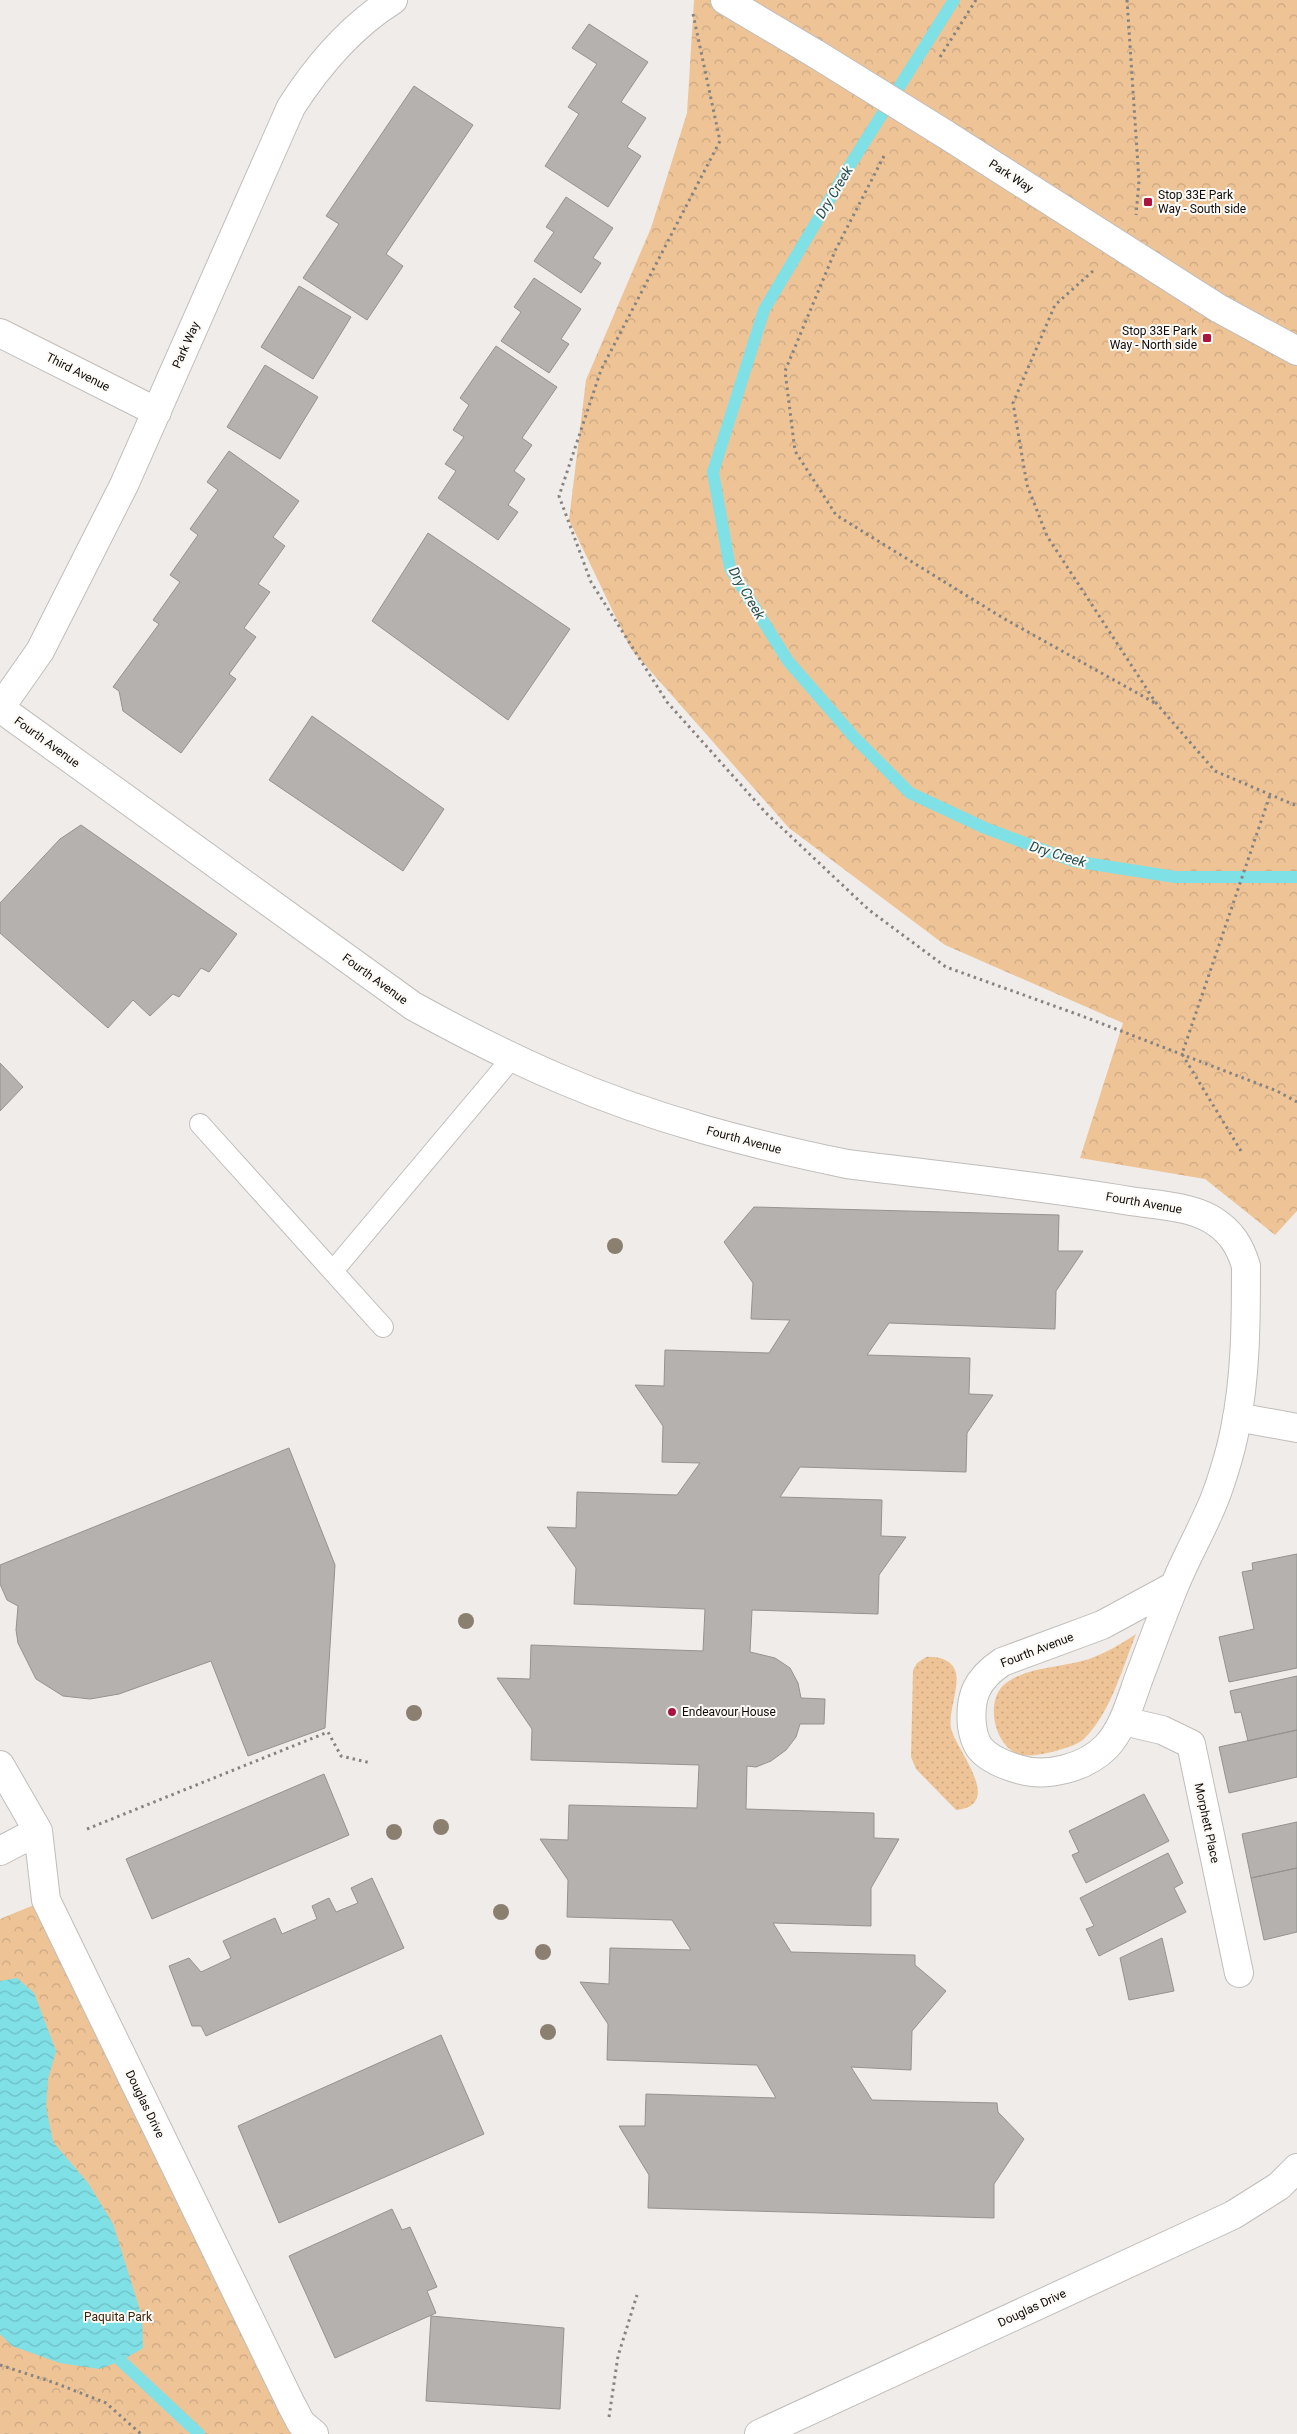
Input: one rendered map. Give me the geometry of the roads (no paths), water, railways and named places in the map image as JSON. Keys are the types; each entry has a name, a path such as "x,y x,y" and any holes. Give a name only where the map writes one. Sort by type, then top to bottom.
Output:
{"street":[{"name":"Park Way","path":"0,708 40,651 124,485 291,108 332,51 362,23 393,0"},
{"name":"Park Way","path":"725,0 945,134 1218,308 1297,351"},
{"name":"Third Avenue","path":"0,332 157,412"},
{"name":"Fourth Avenue","path":"0,708 413,1006 512,1058 614,1100 741,1140 847,1164 1102,1196 1195,1212 1212,1220 1232,1235 1242,1251 1246,1266 1244,1369 1235,1429 1210,1510 1174,1586 1122,1721 1106,1747 1085,1761 1064,1769 1029,1773 992,1759 979,1747 973,1734 972,1699 979,1684 990,1670 1002,1662 1102,1625 1174,1586"},
{"path":"1237,1416 1297,1428"},
{"name":"Morphett Place","path":"1122,1721 1162,1730 1191,1744 1239,1973"},
{"name":"Douglas Drive","path":"0,1765 38,1830 46,1900 284,2388 302,2423 314,2434"},
{"path":"0,1851 38,1830"},
{"name":"Douglas Drive","path":"759,2434 1233,2215 1279,2186 1297,2168"}],"lane":[{"path":"333,1271 512,1058"},
{"path":"200,1124 383,1326"}],"water":[{"path":"17,1978 34,1993 56,2051 48,2079 46,2107 53,2142 88,2183 113,2224 142,2317 143,2348 121,2361 99,2369 60,2363 12,2346 0,2334 0,1981"}],"waterway":[{"name":"Dry Creek","path":"954,0 852,162 764,310 713,472 730,568 788,661 854,737 910,793 985,828 1073,861 1175,877 1297,877"},
{"path":"121,2361 199,2434"}],"place":[{"name":"Stop 33E Park Way - South side","path":"1148,202"},
{"name":"Stop 33E Park Way - North side","path":"1207,338"},
{"name":"Endeavour House","path":"672,1712"}],"park label":[{"name":"Paquita Park","path":"118,2317"}]}
